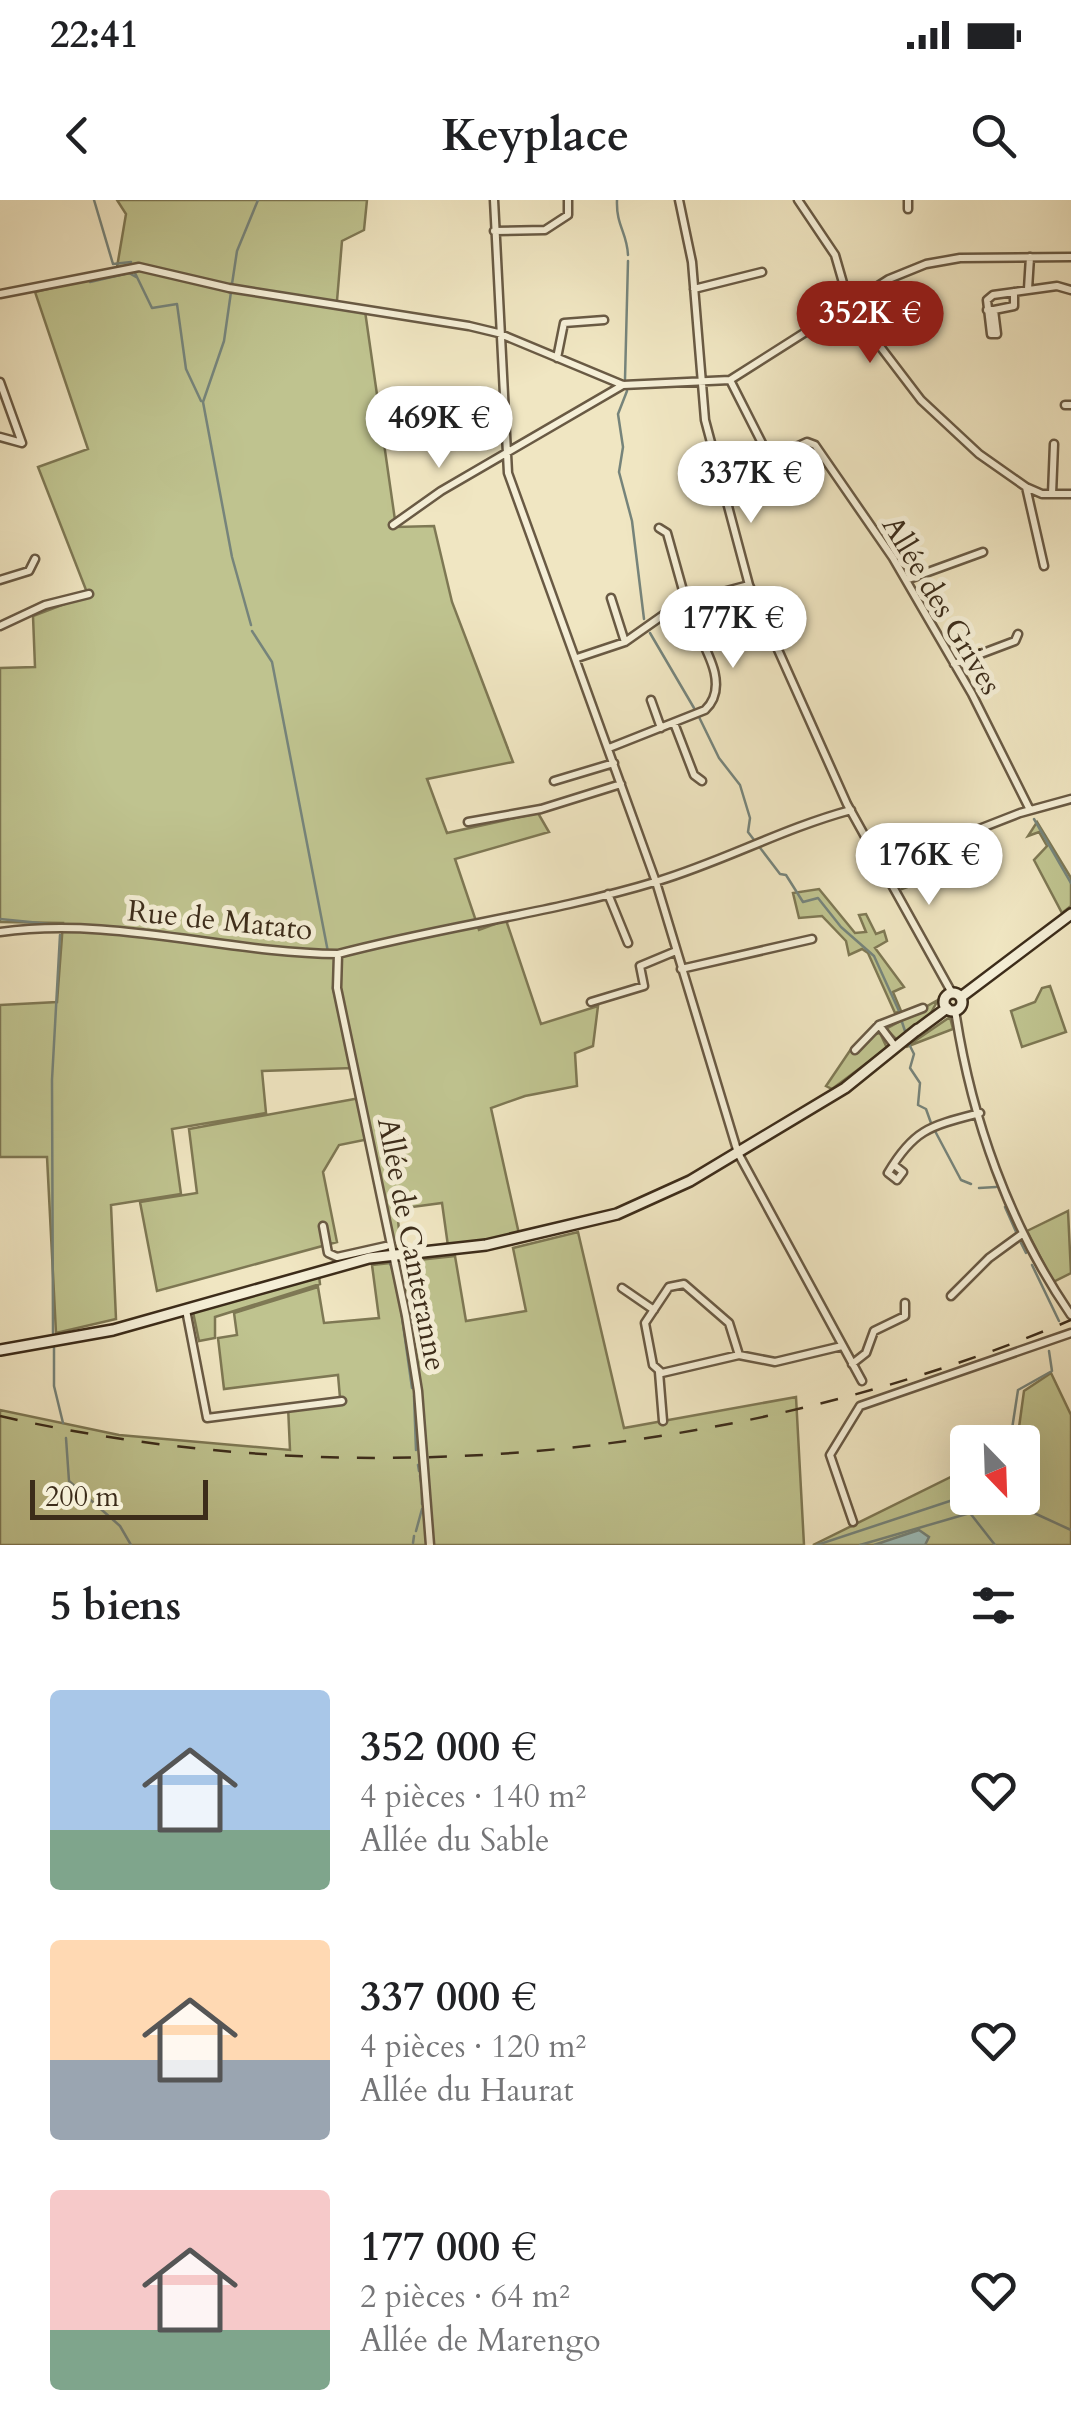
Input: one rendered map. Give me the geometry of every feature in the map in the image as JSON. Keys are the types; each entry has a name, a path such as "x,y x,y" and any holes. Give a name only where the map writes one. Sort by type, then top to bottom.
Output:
{"main road":[{"path":"951,1009 945,998 956,995 1071,914"},
{"path":"0,1350 108,1331 338,1262 486,1245 587,1224 652,1200 826,1098 918,1030 962,1005 956,995"}],"street":[{"path":"494,200 498,333 512,485 656,882 738,1153 862,1382"},
{"path":"494,231 548,229 568,215 568,200"},
{"path":"679,200 694,289 711,448 748,585 851,810 956,995"},
{"path":"798,200 835,255 850,307 922,400 980,454 1026,488 1071,494"},
{"path":"1028,289 1030,257"},
{"path":"0,294 138,266 498,333 622,385 702,384 730,380 890,279 926,264 960,258 1071,257"},
{"path":"694,289 762,272"},
{"path":"1014,292 1014,306 991,310 987,300 993,295 1028,289 1071,290"},
{"path":"557,358 564,323 604,320"},
{"name":"Allée des Grives","path":"730,380 770,459 807,442 815,445 906,580 1030,810"},
{"path":"0,382 22,443 0,437"},
{"path":"394,525 441,491 622,385"},
{"path":"1052,494 1054,444"},
{"path":"1026,488 1044,566"},
{"path":"659,528 666,533 684,594 693,600"},
{"path":"906,580 982,552"},
{"path":"0,580 30,571 35,560"},
{"path":"687,612 693,600 748,585"},
{"path":"0,626 45,606 89,594"},
{"path":"676,606 676,599 684,594"},
{"path":"611,598 625,642"},
{"path":"576,658 625,642 676,606"},
{"path":"609,748 697,713 716,700 718,684 687,612 676,606"},
{"path":"954,664 1015,641 1018,634"},
{"path":"651,700 661,728"},
{"path":"674,722 694,774 702,781"},
{"path":"554,781 614,763"},
{"path":"468,822 542,809 621,784"},
{"path":"884,866 1030,810 1071,799"},
{"name":"Rue de Matato","path":"0,932 101,929 178,936 289,954 338,954 430,930 656,882 728,858 798,824 851,810"},
{"path":"608,894 628,942"},
{"path":"681,969 812,939"},
{"path":"591,1002 644,986 640,966 676,952"},
{"name":"Allée de Canteranne","path":"338,954 337,988 394,1255 418,1391 430,1545"},
{"path":"855,1050 879,1025 923,1008"},
{"path":"951,1009 1002,1190 1022,1234 1071,1315"},
{"path":"879,1025 895,1047"},
{"path":"894,1165 899,1149 933,1126 980,1113"},
{"path":"323,1226 328,1254 338,1262 386,1246"},
{"path":"951,1296 989,1258 1022,1234"},
{"path":"664,1421 659,1372 644,1334 670,1286 684,1284 729,1323 738,1355"},
{"path":"622,1288 654,1310"},
{"path":"852,1364 866,1354 874,1331 905,1316 906,1303"},
{"path":"186,1309 206,1418 342,1402"},
{"path":"853,1522 830,1454 860,1406 1071,1332"},
{"path":"659,1372 738,1355 774,1362 842,1346"}],"green space":[{"path":"117,200 367,200 364,230 342,241 337,301 365,311 396,527 434,526 452,602 513,762 427,779 447,833 538,813 549,832 455,859 479,930 506,920 541,1024 598,1006 593,1046 575,1053 577,1086 525,1096 491,1108 519,1234 448,1246 442,1203 397,1209 400,1241 392,1241 369,1139 339,1145 323,1172 337,1242 157,1291 140,1202 197,1193 189,1129 360,1098 353,1068 262,1071 266,1113 172,1129 181,1194 111,1205 116,1319 56,1333 47,1157 0,1157 0,1005 57,1002 63,923 0,922 0,668 35,667 33,616 88,595 38,467 88,449 35,292 116,273 126,214"},
{"path":"1037,822 1071,878 1071,906 1062,913 1034,860 1047,846 1039,832 1028,836"},
{"path":"894,829 905,853 890,860 873,838"},
{"path":"907,860 916,884 902,889 892,869"},
{"path":"819,889 855,933 866,932 859,915 866,914 876,934 884,931 887,941 875,948 904,987 893,992 901,1011 895,1013 868,953 862,949 849,955 846,941 822,916 799,918 793,893"},
{"path":"1050,986 1066,1032 1022,1047 1011,1011 1035,1002 1042,988"},
{"path":"938,1000 928,1018 897,1040 886,1029"},
{"path":"950,1017 953,1029 906,1047"},
{"path":"880,1033 887,1048 832,1089 826,1086 851,1049 858,1052 872,1035"},
{"path":"1068,1211 1071,1273 1053,1282 1027,1231"},
{"path":"578,1232 624,1428 796,1397 804,1545 0,1545 0,1410 119,1435 290,1450 288,1406 340,1398 338,1375 224,1389 218,1338 237,1335 234,1313 318,1287 324,1323 379,1318 372,1265 455,1256 466,1321 526,1311 513,1248"},
{"path":"319,1276 320,1284 215,1317 215,1338 199,1341 193,1312"},
{"path":"1051,1373 1071,1415 1071,1545 813,1545 950,1477 950,1515 1040,1515 1040,1425 1019,1425 1024,1391"}],"water":[{"path":"919,1530 929,1537 925,1545 874,1545"}],"waterway":[{"path":"94,200 113,264 131,262"},
{"path":"232,284 237,251 258,200"},
{"path":"617,200 628,255"},
{"path":"625,379 628,261"},
{"path":"90,282 129,273 136,277"},
{"path":"135,273 152,308 177,304 186,369 201,401"},
{"path":"231,292 224,341 203,402 232,557 251,625"},
{"path":"627,391 618,414 623,447 619,472 632,521 644,619"},
{"path":"252,631 272,662 328,952"},
{"path":"650,633 694,708"},
{"path":"699,717 719,758 740,785 750,818 748,832 780,874 786,875 803,902 818,898 841,927 874,956 899,1011"},
{"path":"1034,819 1071,883"},
{"path":"0,919 60,925"},
{"path":"53,1333 52,1080 60,935"},
{"path":"335,965 333,988 345,1040"},
{"path":"902,1022 905,1031"},
{"path":"909,1044 914,1054 910,1068 920,1083 918,1105 926,1109 931,1123"},
{"path":"935,1131 961,1180 971,1184"},
{"path":"365,1136 376,1187"},
{"path":"979,1188 996,1187"},
{"path":"1005,1207 1017,1234"},
{"path":"1021,1243 1026,1253"},
{"path":"389,1261 394,1273"},
{"path":"1032,1265 1059,1321"},
{"path":"399,1296 412,1388"},
{"path":"54,1348 54,1386 63,1423"},
{"path":"1013,1425 1018,1390 1052,1371 1049,1351"},
{"path":"414,1396 416,1450"},
{"path":"66,1438 69,1481 120,1526 131,1545"},
{"path":"418,1465 419,1471"},
{"path":"420,1476 422,1487"},
{"path":"422,1492 422,1504"},
{"path":"817,1545 950,1501"},
{"path":"416,1531 422,1509"},
{"path":"860,1545 970,1513 995,1545"},
{"path":"1038,1515 1071,1530"},
{"path":"413,1543 414,1536"}],"railway":[{"path":"0,1416 133,1441 268,1454 405,1458 543,1450 679,1433 813,1405 944,1368 1071,1320"}]}
